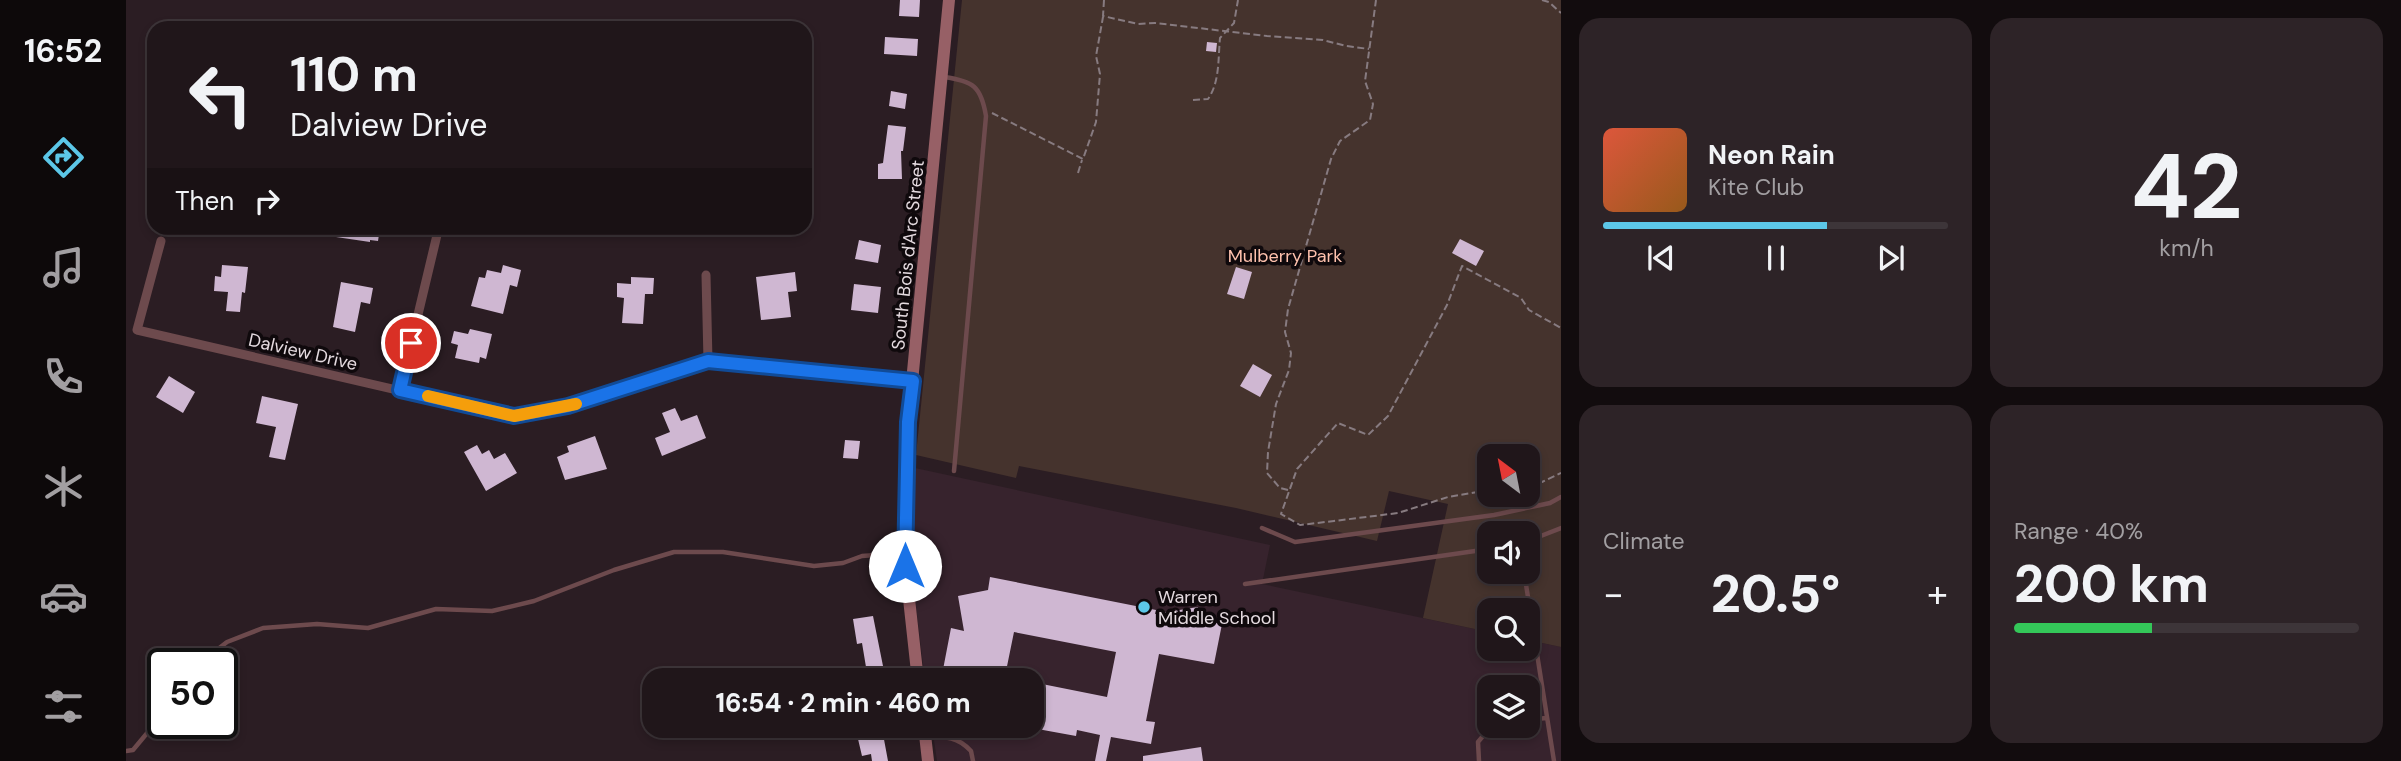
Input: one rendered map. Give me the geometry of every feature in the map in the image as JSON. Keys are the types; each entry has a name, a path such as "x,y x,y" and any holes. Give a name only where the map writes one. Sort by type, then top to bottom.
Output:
{"main road":[{"name":"South Bois d'Arc Street","path":"917,668 904,553 908,422 949,0"},
{"path":"925,738 928,761"}],"street":[{"path":"400,390 438,235"},
{"name":"Dalview Drive","path":"161,242 137,330 514,416 568,406 708,361 913,381"},
{"path":"706,275 708,361"}],"lane":[{"path":"943,77 973,84 984,101 985,110 954,471"},
{"path":"1262,528 1295,542 1494,516 1550,503 1561,497"},
{"path":"1540,536 1561,528"},
{"path":"1245,584 1477,551"},
{"path":"220,648 227,642 263,628 317,624 368,628 436,609 492,611 534,601 614,570 674,552 723,552 814,566 843,563 862,556 904,553"},
{"path":"1526,584 1554,761"},
{"path":"1540,719 1546,718"},
{"path":"126,751 134,750 147,734"},
{"path":"955,738 971,751 973,761"},
{"path":"1479,761 1478,742 1481,738"}],"path":[{"path":"1078,173 1096,122 1100,74 1096,56 1104,0"},
{"path":"1193,100 1208,99 1212,93 1216,81 1220,38 1234,23 1238,0"},
{"path":"1289,491 1280,488 1268,473 1268,452 1276,404 1289,370 1291,353 1285,332 1288,309 1331,159 1340,142 1370,120 1373,104 1366,81 1376,0"},
{"path":"1542,0 1549,2 1561,13"},
{"path":"1103,16 1138,24 1155,23 1323,40 1346,47 1370,49"},
{"path":"985,110 1083,159"},
{"path":"1477,492 1448,497 1398,513 1300,524 1281,514 1297,469 1338,422 1368,435 1388,416 1447,305 1462,266 1521,298 1529,310 1561,328"},
{"path":"1540,482 1561,473"}],"shaded area":[{"name":"Warren Middle School","path":"915,468 1270,545 1262,584 1477,629 1477,661 1540,661 1540,643 1561,647 1561,761 937,761 934,738 1044,738 1044,668 923,668 911,565"}],"green space":[{"name":"Mulberry Park","path":"962,0 1561,0 1561,647 1540,643 1540,598 1477,598 1477,629 1423,618 1448,504 1389,491 1377,541 1236,508 1019,466 1016,478 916,455"}],"building":[{"path":"900,0 920,0 919,17 899,16"},
{"path":"885,37 918,39 917,56 884,54"},
{"path":"1207,42 1217,43 1216,52 1206,51"},
{"path":"891,91 907,94 905,109 889,106"},
{"path":"888,125 906,127 901,151 902,179 878,179 878,164 883,163"},
{"path":"379,235 378,241 370,242 336,237"},
{"path":"1460,239 1484,251 1476,266 1452,253"},
{"path":"859,240 881,245 878,263 855,259"},
{"path":"222,265 248,267 240,312 226,311 228,292 214,291 215,276 221,277"},
{"path":"503,265 521,270 517,287 510,285 503,314 471,306 479,277 485,278 487,270 501,273"},
{"path":"1236,267 1252,272 1244,299 1227,294"},
{"path":"795,272 797,291 788,292 791,317 761,320 756,277"},
{"path":"631,277 654,278 653,294 645,294 643,324 622,323 624,298 617,297 617,283 631,284"},
{"path":"341,282 373,288 370,304 361,302 355,332 333,327"},
{"path":"854,284 881,287 878,313 851,310"},
{"path":"470,329 492,334 486,359 480,357 479,363 455,358 458,345 451,343 454,331 468,334"},
{"path":"1253,364 1272,375 1260,397 1240,386"},
{"path":"169,376 195,392 183,413 156,397"},
{"path":"262,396 298,404 285,460 269,457 276,427 256,423"},
{"path":"675,408 681,421 697,415 706,438 662,456 655,438 670,432 662,413"},
{"path":"595,436 607,469 565,480 557,457 569,452 567,446"},
{"path":"845,440 860,441 858,459 843,458"},
{"path":"477,445 482,454 489,450 494,459 505,453 517,473 486,491 464,452"},
{"path":"990,577 1156,610 1155,614 1198,607 1199,620 1222,624 1214,664 1159,654 1146,721 1155,722 1151,744 1111,737 1106,761 1095,761 1100,735 1077,730 1076,736 1044,730 1044,684 1107,697 1116,652 1014,632 1007,668 943,668 951,628 964,631 958,596 988,590"},
{"path":"873,616 883,668 866,668 862,643 857,644 853,619"},
{"path":"884,738 888,761 872,761 871,754 862,756 858,739"},
{"path":"1201,747 1203,761 1143,761 1143,756"}],"slow traffic":[{"path":"428,396 514,416 576,404"}],"place":[{"name":"Warren Middle School","path":"1144,607"}],"route":[{"path":"411,343 400,390 514,416 568,406 708,361 913,381 908,422 905,566"}]}
